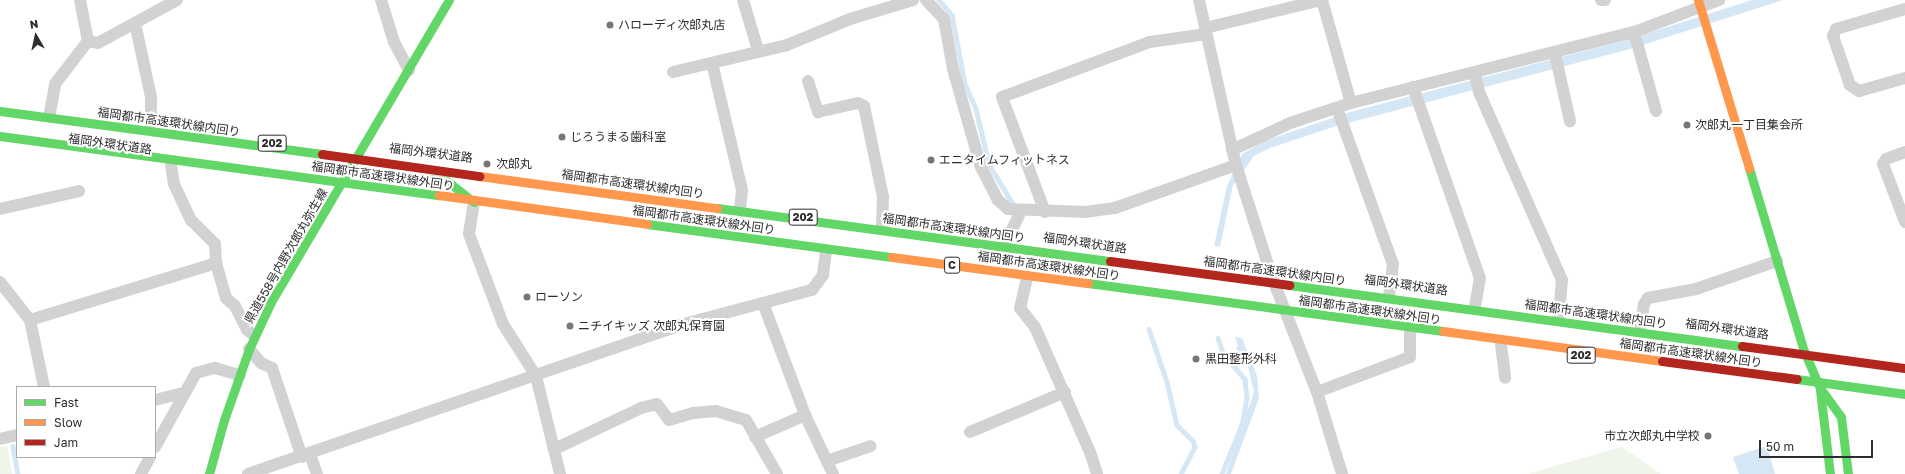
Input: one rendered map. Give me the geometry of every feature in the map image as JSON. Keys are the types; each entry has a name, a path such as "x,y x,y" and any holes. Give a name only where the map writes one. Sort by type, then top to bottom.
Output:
{"main road":[{"name":"県道558号内野次郎丸弥生線","path":"209,474 224,420 249,349 270,302 409,70 449,0"},
{"path":"1699,3 1804,351 1820,388 1841,417 1848,474"},
{"name":"福岡外環状道路","path":"0,106 882,228 1559,317 1804,351 1905,367"},
{"name":"福岡都市高速環状線内回り","path":"0,111 1905,367"},
{"path":"185,132 213,144 317,158 334,170 338,188"},
{"name":"福岡都市高速環状線外回り","path":"0,136 1905,394"},
{"name":"福岡外環状道路","path":"0,140 338,188 474,202 1410,330 1820,388 1905,398"},
{"path":"358,155 366,166 382,173"},
{"path":"411,177 447,181 474,202"},
{"path":"1820,388 1830,474"}],"street":[{"path":"50,113 55,84 88,40 80,0"},
{"path":"88,40 98,43 177,0"},
{"path":"381,0 394,42 409,70"},
{"path":"743,0 758,50"},
{"path":"673,72 758,50 787,45 850,19 913,0"},
{"path":"926,0 944,19 953,69 981,167 998,200 1008,209 1045,212 1085,212 1115,208 1236,165"},
{"path":"1199,0 1236,165 1273,280 1288,314 1317,392 1342,474"},
{"path":"1045,212 1002,97 1150,42 1206,31 1322,0 1350,103"},
{"path":"1232,150 1259,136 1338,110 1350,103 1413,87 1475,74 1634,32 1699,3 1719,0"},
{"path":"1905,9 1836,29 1833,36 1850,85 1859,90 1905,78"},
{"path":"135,23 151,97 151,126"},
{"path":"1634,32 1656,111"},
{"path":"1555,54 1570,120"},
{"path":"712,63 742,190 740,208"},
{"path":"1475,74 1479,92 1562,280 1559,317"},
{"path":"808,81 818,112 858,103 864,106 883,197 882,228"},
{"path":"1413,87 1480,278 1475,307"},
{"path":"1338,110 1393,264 1389,295"},
{"path":"1905,152 1886,159 1883,164 1905,222"},
{"path":"171,165 174,184 191,220 215,244 216,263 226,298 235,306 247,330 254,336"},
{"path":"0,208 79,190"},
{"path":"474,202 469,234 503,324 536,376 560,474"},
{"path":"1005,244 1021,211"},
{"path":"248,474 306,456 440,406 536,376 581,358 680,325 812,290 823,275 826,250"},
{"path":"1640,329 1644,304 1648,298 1696,289 1777,261"},
{"path":"30,320 216,263"},
{"path":"1027,278 1020,308 1035,327 1065,392 1097,474"},
{"path":"0,282 30,320 44,386"},
{"path":"763,303 805,415 834,474"},
{"path":"1317,392 1410,358 1410,330"},
{"path":"1501,344 1505,378"},
{"path":"249,349 261,363 272,368 306,456 317,474"},
{"path":"156,445 183,393 196,373 215,368 240,375"},
{"path":"970,432 1065,392"},
{"path":"156,400 183,393"},
{"path":"553,447 561,446 641,408 657,404 669,420 694,413 716,411 746,420 776,474"},
{"path":"755,437 805,415"},
{"path":"0,439 16,435"},
{"path":"827,461 871,446"},
{"path":"141,474 149,458"}],"shaded area":[{"path":"7,446 12,474 0,474 0,447"},
{"path":"1622,447 1661,474 1527,474"}],"water":[{"path":"1752,0 1783,0 1630,49 1336,126 1270,148 1254,156 1233,185 1220,247 1214,246 1227,186 1242,154 1264,141 1350,112 1623,41"},
{"path":"1235,337 1242,338 1257,376 1259,398 1231,474 1226,474 1254,392 1247,362 1241,358 1236,347 1238,346"},
{"path":"1767,446 1775,474 1739,474 1733,457"}],"waterway":[{"path":"939,0 952,15 965,84 976,109 989,164 1013,204"},
{"path":"1149,329 1167,382 1177,425 1193,441 1195,447 1181,474"},
{"path":"1218,338 1223,353 1245,379 1247,398 1242,425 1222,474"},
{"path":"13,446 18,474"}],"traffic: fast":[{"path":"209,474 224,420 249,349 271,302 449,0"},
{"path":"0,111 322,154"},
{"path":"0,136 439,195"},
{"path":"1749,168 1804,351 1820,388 1841,417 1848,474"},
{"path":"420,178 447,181 474,202"},
{"path":"717,208 1110,261"},
{"path":"647,224 892,257"},
{"path":"1088,283 1443,331"},
{"path":"1289,285 1742,346"},
{"path":"1797,379 1905,394"},
{"path":"1820,390 1830,474"}],"traffic: slow":[{"path":"1698,0 1749,168"},
{"path":"479,176 717,208"},
{"path":"439,195 647,224"},
{"path":"892,257 1088,283"},
{"path":"1443,331 1662,361"}],"traffic: jam":[{"path":"322,154 479,176"},
{"path":"1110,261 1289,285"},
{"path":"1742,346 1905,368"},
{"path":"1662,361 1797,379"}],"place":[{"name":"ハローディ次郎丸店","path":"610,25"},
{"name":"次郎丸一丁目集会所","path":"1687,125"},
{"name":"じろうまる歯科室","path":"562,137"},
{"name":"エニタイムフィットネス","path":"931,160"},
{"name":"次郎丸","path":"487,164"},
{"name":"ローソン","path":"527,297"},
{"name":"ニチイキッズ 次郎丸保育園","path":"570,326"},
{"name":"黒田整形外科","path":"1196,359"},
{"name":"市立次郎丸中学校","path":"1708,436"}]}
